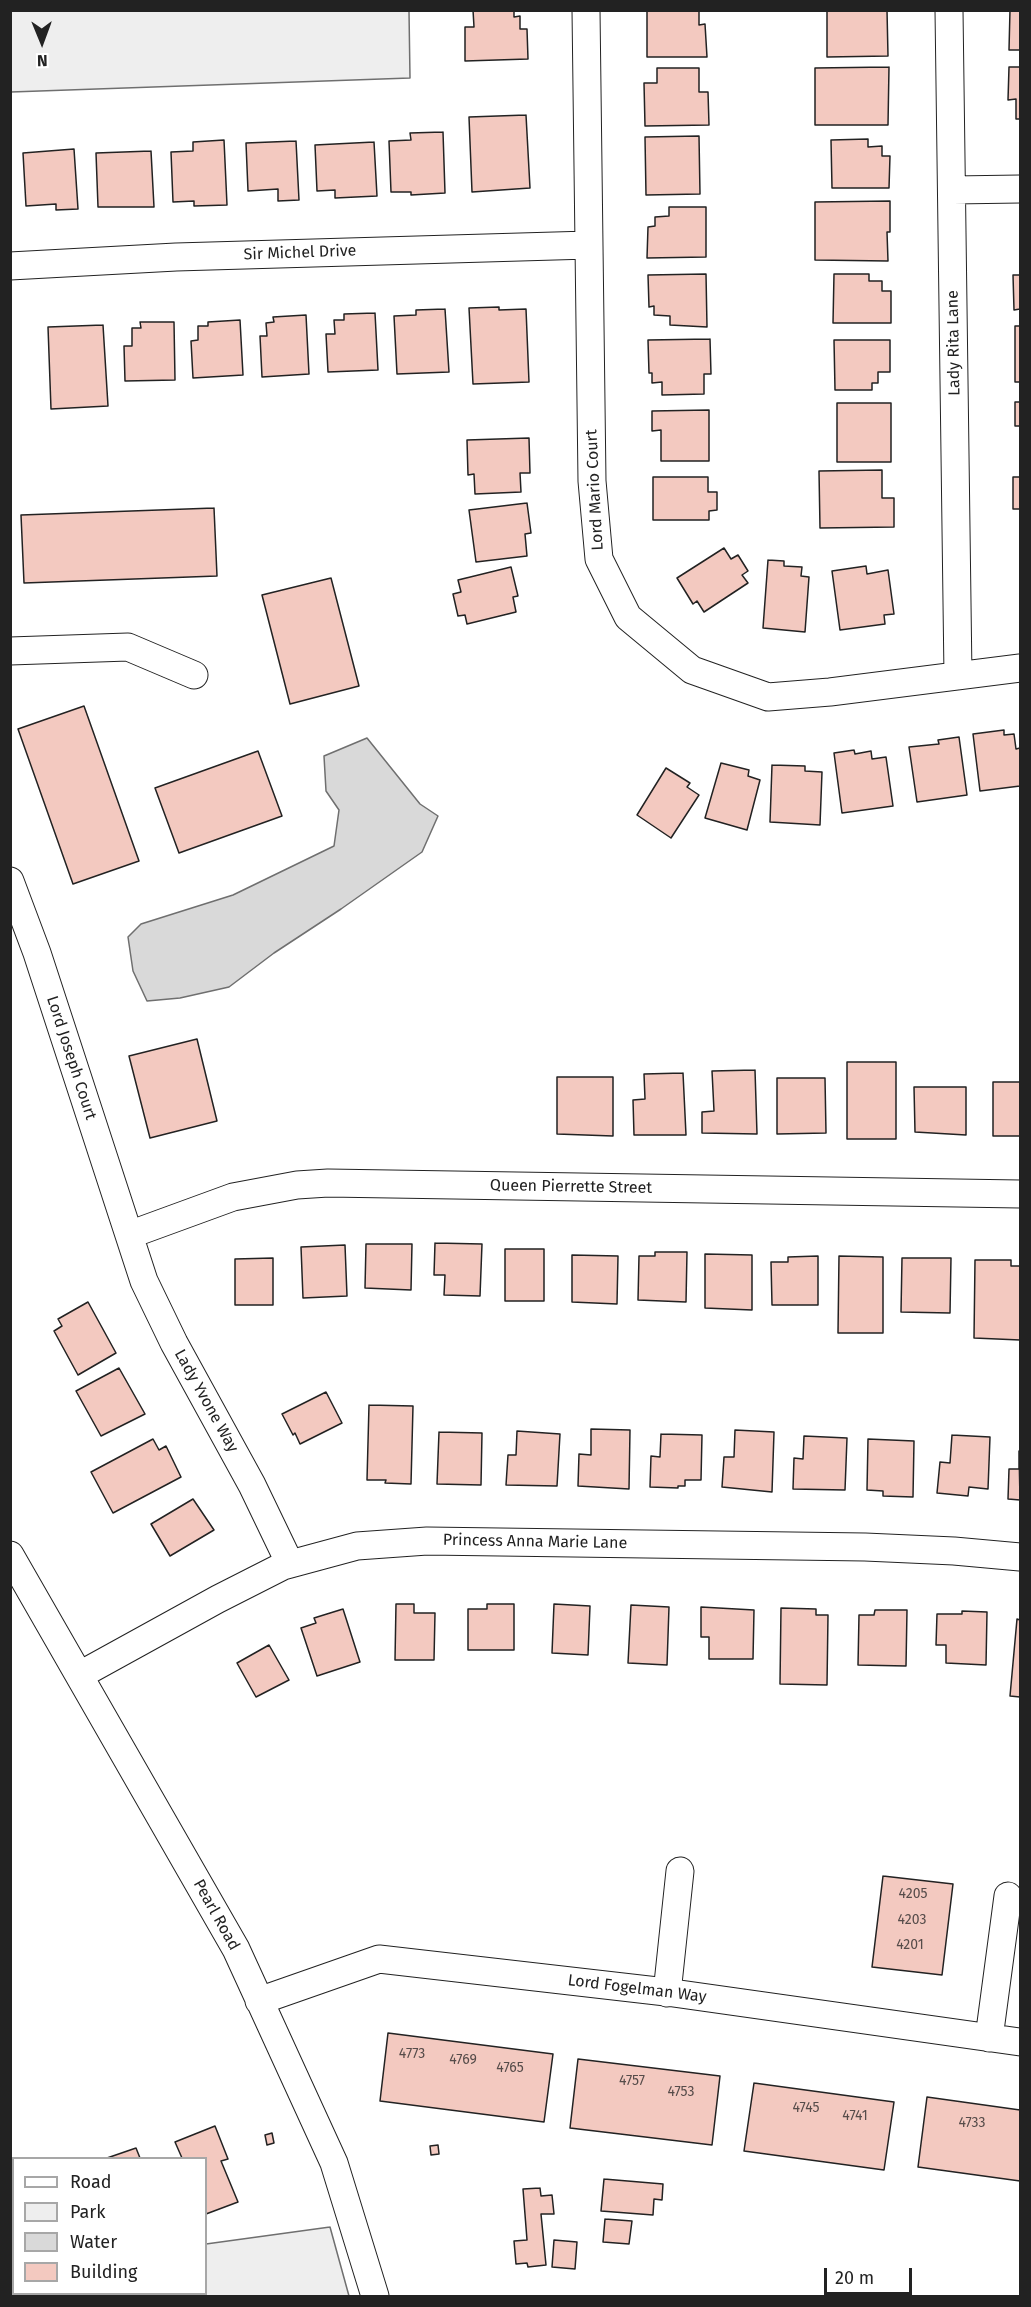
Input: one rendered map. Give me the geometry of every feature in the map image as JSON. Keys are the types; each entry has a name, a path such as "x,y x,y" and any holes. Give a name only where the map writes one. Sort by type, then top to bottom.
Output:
{"street":[{"name":"Lord Mario Court","path":"586,10 592,481 599,559 628,617 692,670 768,697 830,692 1020,668"},
{"name":"Lady Rita Lane","path":"949,10 958,676"},
{"path":"953,190 1020,189"},
{"name":"Sir Michel Drive","path":"10,266 187,257 589,245"},
{"path":"10,651 128,647 194,675"},
{"name":"Lord Joseph Court","path":"10,881 37,953 129,1236"},
{"name":"Queen Pierrette Street","path":"129,1236 233,1197 297,1185 327,1183 1020,1194"},
{"name":"Lady Yvone Way","path":"129,1236 144,1281 174,1343 252,1485 290,1564"},
{"name":"Princess Anna Marie Lane","path":"80,1675 243,1586 290,1564 357,1546 427,1541 865,1547 1020,1557"},
{"name":"Pearl Road","path":"10,1555 236,1949 334,2163 375,2296"},
{"path":"667,1993 680,1870"},
{"path":"989,2038 1008,1896"},
{"name":"Lord Fogelman Way","path":"259,2001 379,1959 667,1993 1020,2042"}],"green space":[{"path":"10,11 409,11 410,78 11,92"},
{"path":"330,2227 349,2296 11,2296 12,2270 12,2295 207,2295 207,2244"}],"water":[{"path":"367,738 420,804 438,816 422,852 274,953 229,987 180,998 147,1001 133,971 128,937 141,924 233,895 334,846 339,810 326,791 324,756"}],"building":[{"path":"473,10 514,10 514,17 520,16 520,29 527,29 528,59 465,61 465,27 474,27"},
{"path":"647,10 699,10 699,25 705,24 707,57 647,57"},
{"path":"827,10 887,10 888,56 827,57"},
{"path":"1010,10 1020,10 1020,50 1009,50"},
{"path":"889,67 888,125 815,125 815,68"},
{"path":"1009,67 1020,67 1020,119 1016,119 1016,99 1008,100"},
{"path":"657,68 699,68 699,92 708,92 709,125 645,126 644,83 657,83"},
{"path":"526,115 530,188 472,192 469,117"},
{"path":"443,132 445,193 411,195 411,192 391,192 389,141 411,140 410,133"},
{"path":"699,136 700,194 646,195 645,137"},
{"path":"868,139 868,147 882,146 882,156 890,156 889,188 832,188 831,140"},
{"path":"224,140 227,205 194,206 194,201 173,202 171,152 193,151 193,142"},
{"path":"296,141 299,200 278,201 278,189 248,191 246,143"},
{"path":"374,142 377,196 335,198 335,190 317,191 315,145"},
{"path":"74,149 78,209 56,210 56,204 26,206 23,153"},
{"path":"151,151 154,207 98,207 96,153"},
{"path":"890,201 890,232 887,232 888,261 815,260 815,202"},
{"path":"669,207 706,207 706,257 647,258 648,227 655,226 655,217 669,216"},
{"path":"706,274 707,327 670,325 670,316 654,315 654,306 649,307 648,275"},
{"path":"834,274 869,274 869,281 882,281 882,291 891,291 891,323 833,323"},
{"path":"1013,275 1020,275 1020,309 1014,310"},
{"path":"499,307 499,310 526,309 529,382 473,384 469,308"},
{"path":"445,309 449,372 397,374 394,316 416,315 416,310"},
{"path":"375,313 378,370 328,372 326,334 335,334 334,320 344,320 344,314"},
{"path":"306,315 309,374 262,377 260,336 267,336 266,323 274,322 273,317"},
{"path":"240,320 243,375 193,378 191,341 198,340 198,326 208,326 208,322"},
{"path":"140,322 174,322 175,380 125,381 124,346 132,346 132,328 141,328"},
{"path":"103,325 108,406 51,409 48,327"},
{"path":"1015,326 1020,326 1020,382 1015,382"},
{"path":"710,339 711,374 704,374 704,394 662,395 662,382 652,383 652,373 649,373 648,340"},
{"path":"834,340 890,340 890,372 878,372 878,383 872,383 872,390 835,390"},
{"path":"1015,402 1020,402 1020,426 1015,426"},
{"path":"837,403 891,403 891,462 837,462"},
{"path":"709,410 709,461 661,461 661,430 652,431 652,411"},
{"path":"529,438 530,473 520,473 521,492 475,494 474,474 468,475 467,440"},
{"path":"882,470 882,498 894,498 894,527 820,528 819,471"},
{"path":"653,477 708,477 708,492 717,492 717,510 709,511 709,520 653,520"},
{"path":"1013,477 1020,477 1020,509 1013,509"},
{"path":"527,503 531,533 525,534 527,556 476,562 469,510"},
{"path":"214,508 217,576 24,583 21,515"},
{"path":"724,548 731,559 738,555 748,571 742,575 748,583 704,612 697,601 693,604 677,578"},
{"path":"768,560 784,561 784,566 802,567 801,576 809,577 805,632 763,628"},
{"path":"866,566 867,574 888,570 894,614 884,615 885,624 840,630 832,571"},
{"path":"511,567 518,596 513,597 516,612 467,624 465,615 458,616 453,594 461,592 458,580"},
{"path":"331,578 359,686 290,704 262,595"},
{"path":"84,706 139,861 73,884 18,729"},
{"path":"1004,730 1004,735 1014,734 1016,749 1020,748 1020,786 980,791 973,734"},
{"path":"959,737 967,795 917,802 909,747 939,744 938,740"},
{"path":"854,750 855,754 871,751 872,759 886,757 893,806 842,813 834,753"},
{"path":"258,751 282,816 179,853 155,788"},
{"path":"721,763 749,770 748,776 760,780 747,830 705,818"},
{"path":"772,765 805,766 805,771 822,772 820,825 770,822"},
{"path":"666,768 690,783 687,787 699,795 671,838 637,815"},
{"path":"197,1039 217,1121 150,1138 129,1056"},
{"path":"847,1062 896,1062 896,1139 847,1139"},
{"path":"755,1070 757,1134 702,1133 702,1112 714,1111 712,1071"},
{"path":"683,1073 686,1135 634,1135 633,1100 645,1099 644,1074"},
{"path":"557,1077 613,1077 613,1136 557,1134"},
{"path":"777,1078 825,1078 826,1133 777,1134"},
{"path":"993,1082 1020,1082 1020,1136 993,1136"},
{"path":"914,1087 966,1087 966,1135 915,1132"},
{"path":"435,1243 482,1244 480,1296 444,1295 445,1275 434,1275"},
{"path":"366,1244 412,1244 411,1290 365,1288"},
{"path":"345,1245 347,1296 303,1298 301,1247"},
{"path":"505,1249 544,1249 544,1301 505,1301"},
{"path":"655,1252 687,1252 686,1302 638,1300 639,1256 655,1256"},
{"path":"705,1254 752,1255 752,1310 705,1308"},
{"path":"572,1255 618,1256 617,1304 572,1302"},
{"path":"818,1256 818,1305 772,1305 771,1262 788,1262 788,1257"},
{"path":"839,1256 883,1257 883,1333 838,1333"},
{"path":"273,1258 273,1305 235,1305 235,1259"},
{"path":"902,1258 951,1258 950,1313 901,1312"},
{"path":"975,1260 1011,1260 1011,1266 1020,1266 1020,1340 974,1338"},
{"path":"88,1302 116,1353 78,1375 54,1331 62,1326 58,1319"},
{"path":"119,1368 145,1414 101,1436 76,1391"},
{"path":"326,1392 342,1423 300,1444 282,1414"},
{"path":"369,1405 413,1406 411,1484 367,1480"},
{"path":"591,1429 630,1430 629,1489 578,1486 579,1454 591,1455"},
{"path":"735,1430 774,1432 772,1492 722,1487 724,1457 734,1457"},
{"path":"517,1431 560,1434 557,1486 506,1485 508,1455 516,1455"},
{"path":"439,1432 482,1433 481,1485 437,1484"},
{"path":"661,1434 702,1435 701,1480 685,1480 685,1486 678,1486 678,1488 650,1487 651,1456 660,1457"},
{"path":"952,1435 990,1437 988,1489 969,1487 968,1496 937,1493 940,1462 950,1463"},
{"path":"804,1436 847,1438 845,1490 793,1489 794,1458 803,1459"},
{"path":"153,1439 159,1450 166,1446 181,1477 113,1513 91,1472"},
{"path":"868,1439 914,1441 913,1497 883,1496 883,1491 867,1490"},
{"path":"1019,1451 1020,1500 1008,1499 1009,1469 1019,1469"},
{"path":"193,1499 214,1530 170,1556 151,1524"},
{"path":"396,1604 414,1604 414,1613 435,1613 434,1660 395,1660"},
{"path":"487,1604 514,1604 514,1650 468,1650 468,1609 487,1609"},
{"path":"554,1604 590,1606 588,1655 552,1653"},
{"path":"631,1605 669,1607 667,1665 628,1663"},
{"path":"701,1607 754,1610 753,1659 709,1659 709,1637 701,1637"},
{"path":"781,1608 816,1609 816,1615 828,1615 827,1685 780,1684"},
{"path":"343,1609 360,1662 317,1676 301,1628 316,1623 314,1618"},
{"path":"875,1610 907,1610 906,1666 858,1665 859,1615 874,1615"},
{"path":"962,1611 987,1612 986,1665 946,1663 946,1645 936,1645 937,1614 962,1614"},
{"path":"1017,1619 1020,1620 1020,1697 1010,1696"},
{"path":"269,1645 289,1680 256,1697 237,1663"},
{"path":"883,1876 953,1884 942,1975 872,1967"},
{"path":"388,2033 553,2054 544,2122 380,2101"},
{"path":"578,2059 720,2076 712,2145 570,2128"},
{"path":"754,2083 894,2102 884,2170 744,2151"},
{"path":"927,2097 1020,2110 1020,2181 918,2167"},
{"path":"215,2126 228,2159 221,2161 238,2202 207,2214 207,2157 182,2157 175,2142"},
{"path":"272,2133 274,2143 267,2145 265,2135"},
{"path":"438,2145 439,2154 431,2155 430,2146"},
{"path":"136,2148 140,2157 110,2157"},
{"path":"604,2179 663,2184 662,2200 654,2199 653,2215 601,2211"},
{"path":"540,2188 541,2196 552,2195 554,2214 541,2214 546,2265 528,2267 527,2263 516,2264 514,2241 527,2240 523,2189"},
{"path":"605,2219 632,2221 629,2244 603,2242"},
{"path":"554,2240 577,2242 575,2269 552,2267"}]}
